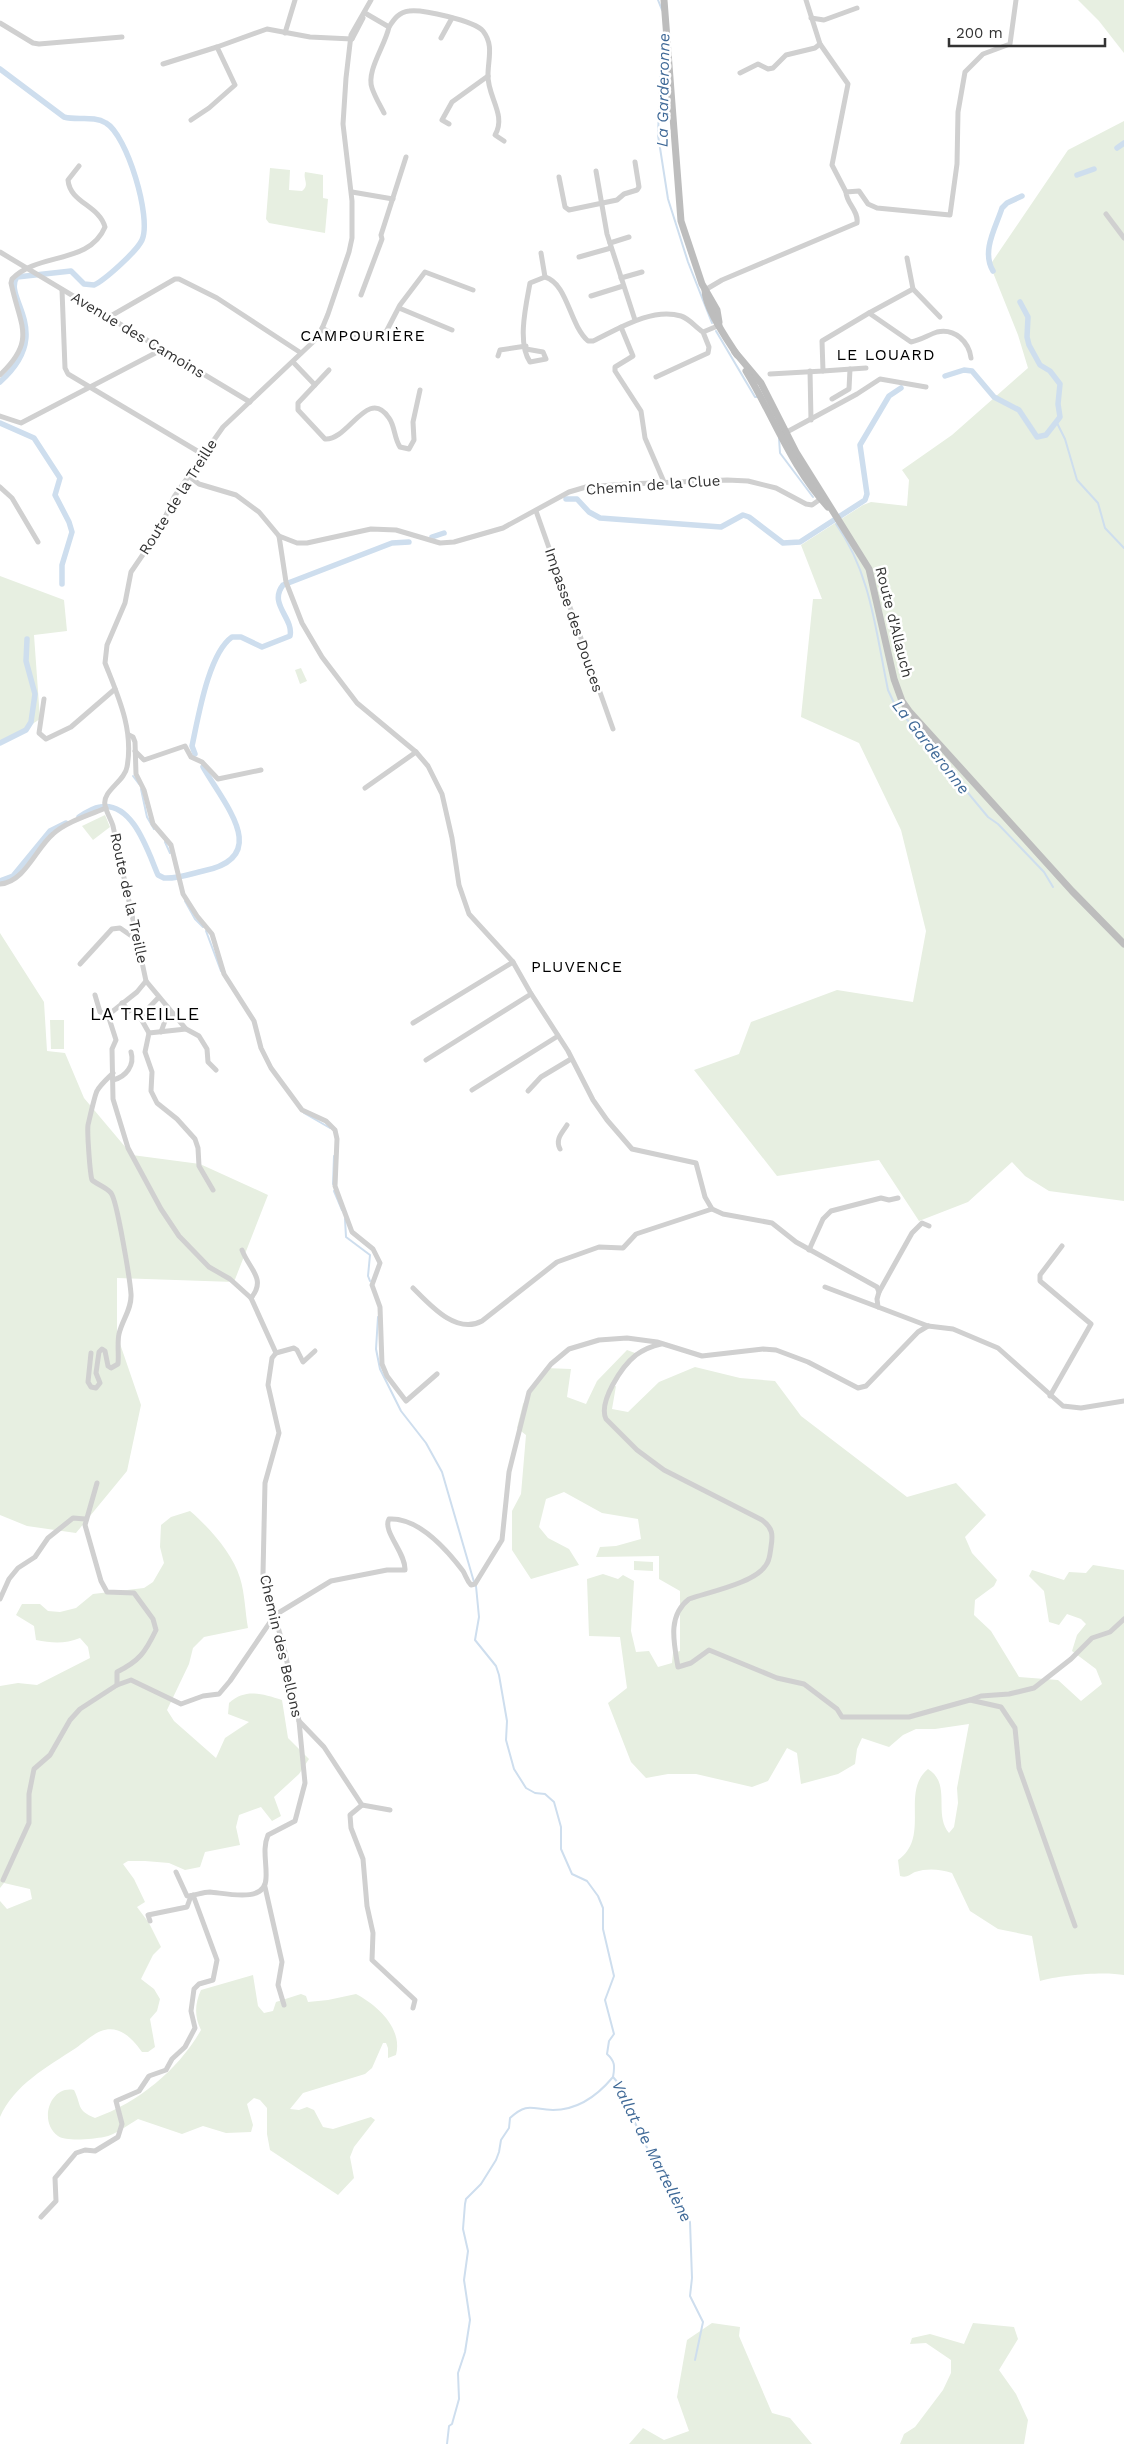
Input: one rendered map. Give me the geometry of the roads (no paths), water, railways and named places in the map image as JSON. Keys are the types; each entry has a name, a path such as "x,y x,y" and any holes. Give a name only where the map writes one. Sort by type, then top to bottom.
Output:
{"main road":[{"name":"Route d'Allauch","path":"664,0 681,221 705,290 715,304 719,323 735,352 770,405 795,463 838,518 869,569 897,690 909,711 926,731 1063,881 1124,944"}],"street":[{"path":"285,32 295,0"},
{"name":"Route de la Treille","path":"146,981 113,826 105,807 106,795 121,780 127,768 128,735 106,663 106,653 125,603 131,572 159,531 174,497 190,477 223,427 313,342 322,328 349,252 353,223 352,192 343,124 346,78 352,39 371,0"},
{"path":"705,290 722,280 857,223 856,215 832,165 849,90 848,84 820,44 806,0"},
{"path":"846,192 859,191 868,204 877,208 950,214 957,164 958,112 965,72 983,54 1010,44 1016,0"},
{"path":"811,18 824,20 857,8"},
{"path":"384,113 372,88 371,74 385,44 389,27 394,19 409,11 452,18 477,25 488,39 490,46 488,76 500,123 495,134 504,141"},
{"path":"364,13 389,27"},
{"path":"441,38 452,18"},
{"path":"0,23 33,43 39,44 122,37"},
{"path":"163,64 217,47 243,36 270,29 310,37 352,39"},
{"path":"740,73 758,64 768,69 773,68 786,55 815,48 820,44"},
{"path":"191,120 209,108 234,85 217,47"},
{"path":"449,124 442,120 452,102 488,76"},
{"path":"361,295 377,255 406,157"},
{"path":"559,177 565,207 569,210 618,200 624,194 639,188 635,162"},
{"path":"0,376 15,360 22,344 22,322 10,283 15,275 82,251 102,235 105,227 103,219 73,196 69,188 68,180 79,166"},
{"path":"596,171 611,245 635,320"},
{"path":"352,192 393,199"},
{"path":"1106,214 1124,238"},
{"path":"579,257 630,237"},
{"name":"Avenue des Camoins","path":"0,252 37,276 250,402"},
{"path":"541,253 545,277"},
{"path":"907,258 913,289 940,318"},
{"path":"322,328 340,338 383,334 425,272 473,290"},
{"path":"621,278 642,272"},
{"path":"545,277 557,284 577,327 588,341 593,341 635,320 652,316 679,315 703,332 709,347 708,353 656,377"},
{"path":"498,356 500,350 526,346 523,319 530,283 545,277"},
{"path":"109,317 174,280 179,279 217,298 301,354"},
{"path":"591,296 623,286"},
{"path":"823,371 822,341 913,289"},
{"path":"62,290 65,368 68,374 204,455"},
{"path":"399,308 452,330"},
{"path":"869,313 911,342 936,333 951,333 963,339 967,344 971,358"},
{"path":"703,332 719,323"},
{"path":"621,327 633,356 615,367 615,371 641,411 645,438 664,482"},
{"path":"0,416 21,424 163,349"},
{"path":"293,362 315,385"},
{"path":"770,374 866,368"},
{"path":"832,399 849,389 850,369"},
{"path":"330,370 298,403 298,410 326,439 338,436 365,410 372,408 378,409 389,417 396,442 400,447 412,446 414,440 413,422 420,390"},
{"path":"810,372 811,420"},
{"path":"784,434 880,379 926,386"},
{"path":"190,477 199,484 221,488 236,495 259,512 279,536 287,584 302,623 335,676 357,704 416,752 428,766 442,794 452,838 459,885 469,914 513,962 558,1036 592,1100 629,1147 696,1163 705,1197 712,1209 723,1214 772,1223 810,1250 877,1287 879,1292"},
{"name":"Chemin de la Clue","path":"279,536 297,543 307,543 371,529 384,529 406,533 431,541 447,542 503,528 564,494 586,487 664,482 748,481 776,488 806,504 812,505 823,497"},
{"path":"0,488 12,498 38,542"},
{"name":"Impasse des Douces","path":"536,511 613,729"},
{"path":"44,699 39,733 46,739 71,727 115,689"},
{"path":"128,735 133,737 136,774 144,790 150,817 171,845 183,894 197,916 212,934 224,974 254,1021 261,1048 271,1068 302,1110 326,1121 335,1130 338,1139 335,1186 339,1198 352,1232 373,1249 380,1263 372,1285 380,1307 381,1353 387,1376 406,1401 437,1374"},
{"path":"135,751 142,759 146,760 184,746 191,757 202,762 218,779 261,770"},
{"path":"366,788 416,752"},
{"path":"0,884 14,878 23,871 53,833 105,807"},
{"path":"80,964 112,929 120,928 132,937 136,937"},
{"path":"413,1023 513,962"},
{"path":"108,1015 137,992 146,981 186,1029 199,1036 207,1049 208,1062 216,1070"},
{"path":"426,1060 531,994"},
{"path":"95,995 100,1012 108,1015"},
{"path":"140,1017 159,996"},
{"path":"122,1003 140,1017 149,1033 145,1052 152,1072 151,1091 157,1103 177,1119 195,1140 198,1148 199,1166 214,1190"},
{"path":"108,1015 116,1040 112,1049 114,1108 128,1148 168,1220 209,1267 230,1278 251,1298 276,1353 294,1348 303,1362 315,1351"},
{"path":"161,1032 166,1018 174,1015"},
{"path":"149,1033 186,1029"},
{"path":"472,1090 558,1036"},
{"path":"113,1080 122,1076 129,1068 132,1057 131,1052"},
{"path":"528,1091 541,1077 571,1059"},
{"path":"90,1354 88,1382 91,1387 99,1387 100,1383 96,1373 99,1352 102,1349 105,1351 108,1366 111,1368 118,1364 119,1332 127,1316 131,1295 121,1239 120,1219 114,1199 111,1193 92,1180 88,1164 90,1152 88,1126 94,1108 95,1096 113,1073"},
{"path":"560,1149 559,1137 567,1125"},
{"path":"810,1250 824,1219 831,1211 881,1198 889,1200 898,1198"},
{"path":"413,1288 434,1309 463,1325 473,1325 557,1262 599,1247 623,1248 636,1234 712,1209"},
{"path":"878,1307 877,1298 879,1292 912,1233 922,1224 929,1226"},
{"path":"1050,1396 1091,1324 1040,1281 1040,1275 1062,1246"},
{"path":"242,1250 258,1284 258,1290 251,1298"},
{"path":"825,1287 928,1326 953,1329 998,1348 1063,1406 1073,1408 1124,1401"},
{"path":"3,1880 29,1823 29,1794 34,1769 50,1755 70,1720 80,1709 117,1685 131,1680 181,1704 203,1696 219,1694 230,1682 275,1616 331,1581 387,1570 405,1570 404,1558 387,1528 389,1519 409,1522 426,1532 462,1569 468,1582 475,1584 502,1540 509,1472 524,1408 533,1385 551,1364 569,1349 599,1340 627,1338 664,1344 702,1356 763,1349 776,1350 816,1366 858,1388 866,1386 918,1332 928,1326"},
{"path":"664,1344 646,1349 628,1364 606,1400 603,1413 606,1419 637,1450 664,1470 762,1520 769,1526 773,1535 770,1556 766,1566 761,1571 741,1582 689,1599 682,1604 674,1621 673,1634 678,1667 691,1662 708,1650 758,1672 804,1684 837,1709 842,1717 909,1717 981,1696 1009,1694 1034,1688 1072,1659 1092,1638 1110,1632 1124,1619"},
{"name":"Chemin des Bellons","path":"276,1353 272,1358 268,1378 278,1433 265,1483 263,1574 275,1616 298,1721 305,1790 295,1821 272,1832 265,1842 265,1887 282,1962 278,1985 284,2005"},
{"path":"98,1483 94,1499 85,1519 85,1525 104,1589 113,1593 134,1593 152,1619 156,1630 138,1660 131,1666 117,1672 117,1685"},
{"path":"0,1600 9,1579 18,1568 35,1557 48,1538 72,1518 85,1519"},
{"path":"970,1700 1001,1707 1012,1720 1018,1737 1019,1768 1045,1846 1052,1858 1075,1926"},
{"path":"298,1721 324,1747 362,1805 390,1810"},
{"path":"362,1805 350,1815 350,1822 363,1859 367,1906 373,1933 372,1960 415,2000 413,2008"},
{"path":"176,1872 187,1896 208,1892 237,1896 254,1893 265,1887"},
{"path":"150,1921 148,1915 187,1908 192,1895"},
{"path":"41,2217 56,2200 55,2178 76,2153 85,2150 95,2151 118,2137 122,2120 116,2101 139,2091 149,2076 166,2070 172,2059 185,2047 195,2028 191,2011 194,1989 199,1984 213,1980 217,1960 192,1895"}],"waterway":[{"name":"La Garderonne","path":"658,0 662,10"},
{"name":"La Garderonne","path":"664,44 661,60 658,135 668,199 688,262 712,323"},
{"path":"0,69 64,117 96,119 106,123 114,131 122,143 136,178 144,214 144,229 139,245 128,258 94,285 84,284 71,271 17,277 14,285 24,319 26,332 24,347 16,364 0,382"},
{"path":"1117,148 1124,143"},
{"path":"1077,175 1094,169"},
{"path":"993,271 988,255 993,231 1002,208 1007,203 1022,196"},
{"path":"945,376 964,370 972,371 994,397 1019,410 1037,437 1046,435 1060,417 1058,404 1060,384 1050,371 1040,365 1029,345 1027,337 1028,317 1020,302"},
{"name":"La Garderonne","path":"716,331 755,397 757,397"},
{"path":"566,499 577,499 589,512 600,518 721,527 743,515 749,517 783,543 800,542 865,500 867,494 860,445 889,396 901,388"},
{"path":"0,423 34,438 60,478 55,495 72,532 62,565 62,584"},
{"path":"1057,423 1065,439 1077,480 1098,503 1105,528 1124,548"},
{"name":"La Garderonne","path":"779,438 780,453 813,497"},
{"name":"La Garderonne","path":"836,524 848,543 865,583 876,625 888,690 895,705 988,817 998,824 1044,872 1053,887"},
{"path":"432,537 444,533"},
{"path":"195,754 192,746 205,688 216,657 224,645 232,637 241,637 262,647 290,636 290,629 278,598 283,585 392,543 409,542"},
{"path":"0,743 26,730 31,722 35,694 26,661 27,639"},
{"path":"79,817 100,807 112,807 122,812 138,830 158,875 164,878 184,876 224,864 235,854 239,842 237,828 231,812 203,767"},
{"name":"Vallat de Martellène","path":"133,776 139,784"},
{"name":"Vallat de Martellène","path":"141,789 147,817 154,829"},
{"path":"0,881 13,876 50,831 66,823"},
{"name":"Vallat de Martellène","path":"165,842 170,853"},
{"name":"Vallat de Martellène","path":"185,901 195,919 203,927"},
{"name":"Vallat de Martellène","path":"206,931 221,971"},
{"name":"Vallat de Martellène","path":"304,1113 330,1128"},
{"name":"Vallat de Martellène","path":"333,1184 334,1156"},
{"name":"Vallat de Martellène","path":"334,1191 342,1210"},
{"name":"Vallat de Martellène","path":"345,1219 346,1237 370,1255 368,1276 370,1281"},
{"name":"Vallat de Martellène","path":"378,1317 376,1349 380,1369 401,1411 426,1443 442,1472 474,1582"},
{"name":"Vallat de Martellène","path":"476,1586 479,1617 475,1640 496,1666 499,1675 507,1721 506,1740 514,1769 526,1788 535,1793 545,1794 554,1802 561,1827 561,1849 572,1874 587,1881 598,1896 603,1908 603,1929 614,1976 605,2000 614,2034 609,2041 607,2054 614,2064 613,2077 619,2084 622,2096 667,2189 690,2222 692,2278 690,2296 703,2322 695,2360"},
{"path":"447,2444 449,2426 452,2424 459,2399 458,2373 465,2352 470,2320 464,2280 468,2251 463,2229 466,2199 481,2184 496,2160 501,2140 509,2128 510,2118 516,2113 526,2108 553,2110 571,2107 587,2100 601,2090 613,2077"}],"district":[{"name":"CAMPOURIÈRE","path":"363,335"},
{"name":"LE LOUARD","path":"886,354"},
{"name":"PLUVENCE","path":"577,966"},
{"name":"LA TREILLE","path":"145,1013"}]}
